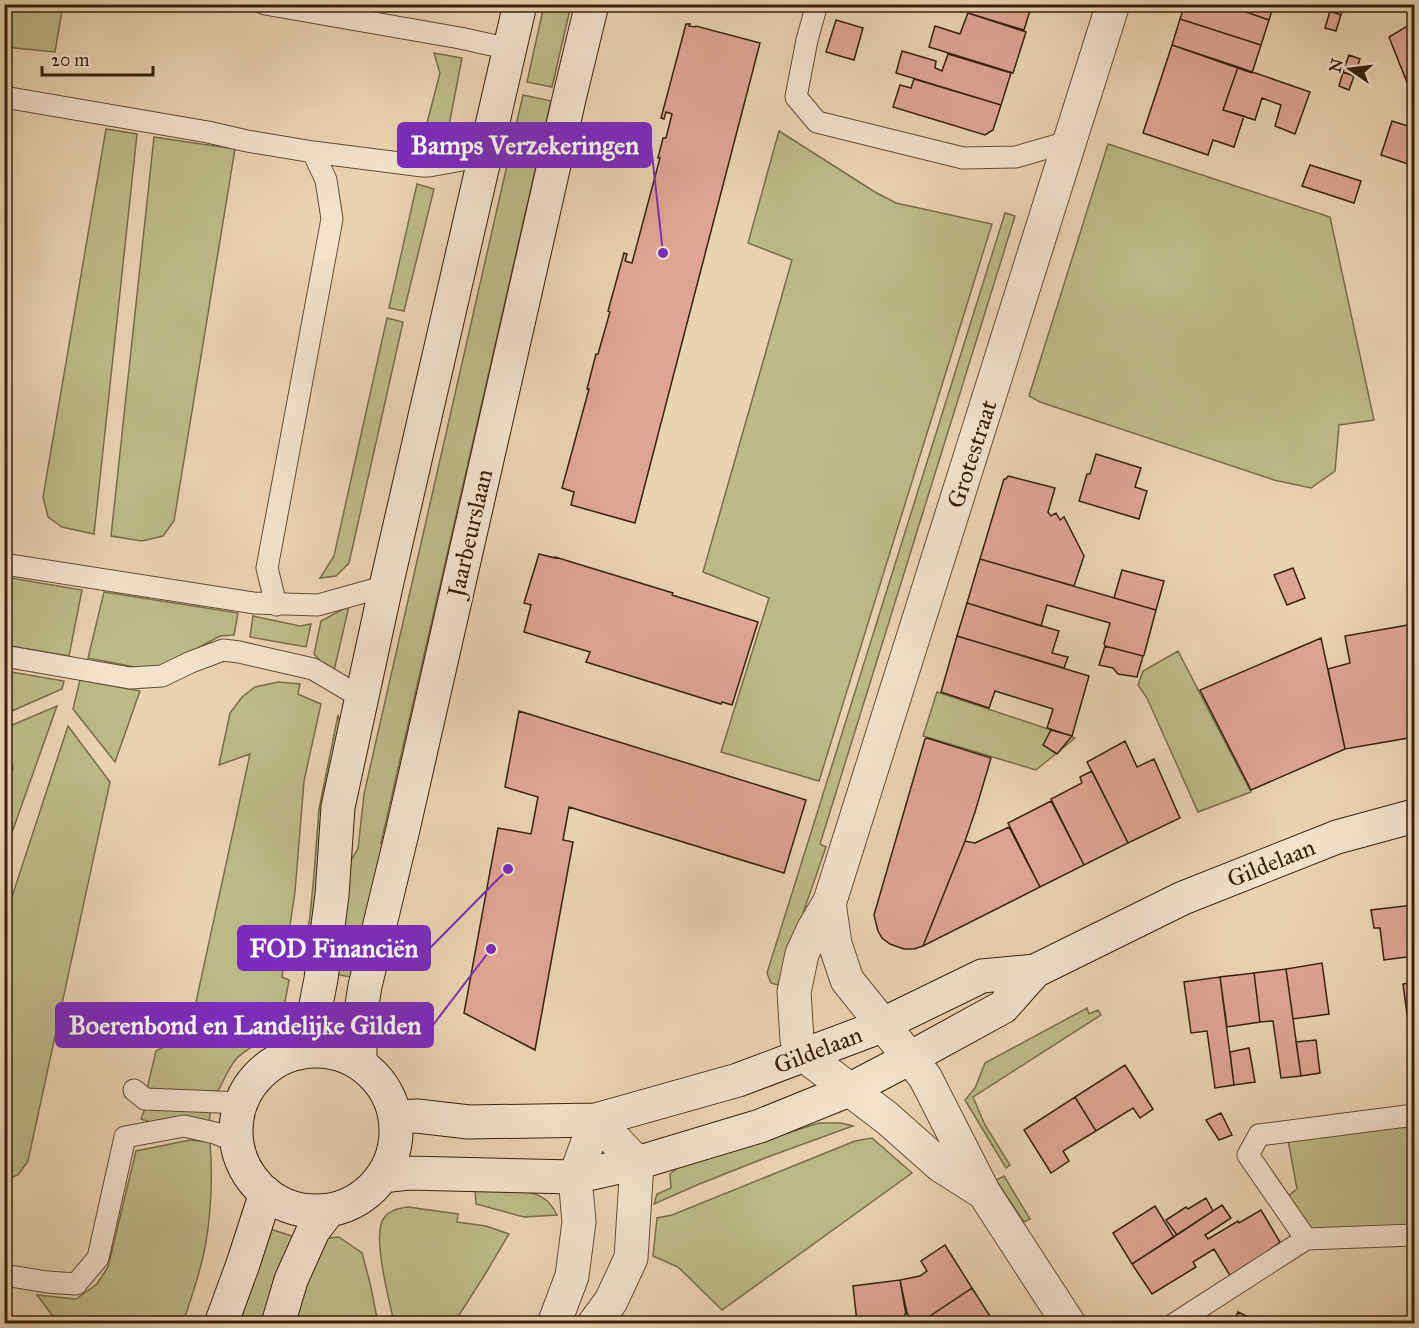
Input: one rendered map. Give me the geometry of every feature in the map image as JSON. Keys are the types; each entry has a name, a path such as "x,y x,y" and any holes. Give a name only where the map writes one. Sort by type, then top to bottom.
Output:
{"street":[{"path":"299,1053 313,1020 321,979 332,895 338,807 386,586 520,4"},
{"name":"Jaarbeurslaan","path":"360,1064 360,1017 365,986 592,4"},
{"name":"Grotestraat","path":"804,1055 797,1040 794,992 802,954 829,903 1113,4"},
{"name":"Gildelaan","path":"395,1117 417,1116 469,1122 596,1120 738,1080 882,1025 982,976 1035,971 1183,898 1337,837 1414,816"},
{"name":"Grotestraat","path":"829,903 835,944 847,980 925,1077 984,1193 1070,1323"},
{"name":"Gildelaan","path":"382,1176 408,1173 575,1177 637,1163 760,1126 849,1090 1003,1007 1035,971"},
{"path":"320,1051 341,1055 360,1064 376,1078 389,1096 395,1117 396,1137 392,1158 382,1176 365,1195 329,1210 307,1210 285,1204 266,1193 252,1178 242,1161 237,1142 237,1122 242,1103 251,1086 264,1071 280,1059 299,1053 320,1051"},
{"path":"804,1055 887,1118 940,1165 984,1193"},
{"path":"554,1323 572,1276 579,1222 575,1177 596,1120 637,1163 631,1258 611,1301 594,1323"},
{"path":"221,1323 266,1193"},
{"path":"279,1323 291,1280 313,1231 329,1210"}],"lane":[{"path":"265,4 510,49"},
{"path":"818,4 807,40 796,97 817,122 963,158 1016,157 1071,141"},
{"path":"4,97 313,152 429,166 468,159 488,148"},
{"path":"276,605 267,568 332,219 326,180 313,152"},
{"path":"4,564 276,605 318,605 386,586"},
{"path":"4,656 130,678 162,676 223,650 313,669 362,698"},
{"path":"134,1090 145,1099 242,1103"},
{"path":"1306,1239 1248,1155 1259,1135 1414,1115"},
{"path":"4,1275 76,1284 98,1258 125,1137 184,1126 215,1133 237,1142"},
{"path":"1174,1323 1306,1239 1414,1235"}],"green space":[{"path":"26,4 63,5 55,52 5,47 5,12"},
{"path":"544,5 571,5 552,87 527,82"},
{"path":"434,53 462,58 447,136 431,147 420,150 440,73"},
{"path":"523,95 551,101 381,843 388,853 356,978 334,974 347,866 358,849 364,794"},
{"path":"106,129 137,134 94,534 62,527 48,517 43,497"},
{"path":"779,131 896,203 992,224 819,781 721,752 769,598 703,572 792,260 748,243"},
{"path":"154,137 235,149 174,521 163,536 142,541 111,536"},
{"path":"1108,144 1330,217 1374,420 1339,425 1335,471 1311,488 1274,480 1040,402 1029,396"},
{"path":"417,184 434,189 404,311 389,308"},
{"path":"1005,213 1015,216 820,844 826,847 778,985 771,983 767,973"},
{"path":"387,318 403,322 349,563 336,576 320,578 334,556"},
{"path":"5,577 82,590 69,656 5,645"},
{"path":"104,592 238,613 234,635 220,636 163,667 140,668 88,658"},
{"path":"349,606 333,675 314,654 321,621"},
{"path":"253,616 300,626 311,624 306,647 250,637"},
{"path":"1178,651 1251,792 1198,812 1147,698 1138,685 1143,671"},
{"path":"4,671 64,681 62,689 5,714"},
{"path":"80,680 140,691 115,762 73,709"},
{"path":"278,682 300,684 298,694 321,704 304,781 295,892 282,977 289,980 282,1014 269,1035 237,1058 218,1091 147,1089 156,1051 189,1034 250,754 219,765 230,713 242,697 255,687"},
{"path":"937,692 1075,738 1036,770 923,736"},
{"path":"57,706 5,852 5,792 13,768 5,744 5,728"},
{"path":"338,715 342,729 312,966 302,965 310,916 319,809"},
{"path":"68,726 110,782 28,1161 18,1175 5,1180 5,918"},
{"path":"1087,1008 1089,1014 1098,1010 1101,1015 973,1097 985,1125 1010,1165 1006,1168 965,1100 975,1088 985,1063"},
{"path":"145,1108 211,1108 209,1122 156,1124 141,1119"},
{"path":"819,1123 841,1123 853,1126 765,1158 654,1204 657,1194 671,1188 670,1174 685,1162"},
{"path":"1414,1123 1414,1225 1311,1232 1288,1196 1297,1189 1288,1140"},
{"path":"872,1138 912,1173 722,1310 678,1267 653,1256 657,1218 672,1215 855,1141"},
{"path":"190,1140 210,1142 210,1214 203,1257 183,1323 58,1323 37,1295 76,1299 97,1284 108,1267 136,1151"},
{"path":"1004,1176 1030,1219 1024,1222 996,1180"},
{"path":"475,1188 531,1193 546,1200 557,1215 524,1217 476,1204"},
{"path":"408,1207 458,1214 457,1222 486,1226 509,1234 454,1323 394,1323 380,1253 381,1227 384,1218 389,1213"},
{"path":"267,1228 295,1237 266,1323 240,1324"},
{"path":"339,1237 362,1253 378,1323 292,1324 320,1239"}],"building":[{"path":"970,4 1032,4 1024,30 968,13"},
{"path":"1185,4 1223,4 1269,20 1261,45 1180,19"},
{"path":"1223,4 1274,4 1269,20"},
{"path":"1332,4 1344,4 1341,15 1330,11"},
{"path":"1330,11 1341,15 1336,31 1325,28"},
{"path":"968,13 1026,32 1013,73 929,47 935,26 960,34"},
{"path":"1180,19 1261,45 1252,73 1172,45"},
{"path":"836,20 863,28 854,60 826,52"},
{"path":"1414,22 1414,88 1410,90 1389,37"},
{"path":"686,24 760,43 635,523 571,505 574,492 562,488 624,253 627,254 625,261 632,263 660,158 658,158 663,138 666,138 672,114 666,112 664,119 661,118"},
{"path":"1172,45 1238,67 1223,110 1244,116 1234,147 1213,140 1208,155 1143,133"},
{"path":"902,51 936,61 935,68 942,71 948,54 1011,73 1001,105 896,73"},
{"path":"1349,55 1360,59 1354,76 1343,72"},
{"path":"1238,67 1310,92 1295,134 1275,126 1281,105 1262,98 1255,120 1223,110"},
{"path":"1343,72 1354,76 1349,90 1339,86"},
{"path":"914,79 1001,105 993,130 985,135 893,107 900,85 911,88"},
{"path":"1392,121 1414,128 1414,166 1381,155"},
{"path":"1310,165 1361,181 1354,203 1302,186"},
{"path":"1096,454 1141,468 1135,487 1147,491 1139,519 1079,501"},
{"path":"1008,476 1055,488 1048,512 1051,516 1056,513 1060,520 1064,517 1084,556 1074,586 980,559 1004,479"},
{"path":"539,554 673,593 672,595 758,622 732,705 722,702 721,704 586,662 590,652 524,632 531,605 524,603"},
{"path":"980,559 1156,610 1144,655 1105,646 1110,623 1047,605 1041,626 967,603"},
{"path":"1293,568 1305,598 1287,605 1274,575"},
{"path":"1122,570 1164,581 1156,610 1114,598"},
{"path":"967,603 1059,631 1052,653 1068,657 1064,668 957,636"},
{"path":"1414,624 1414,737 1345,749 1328,669 1350,663 1345,636"},
{"path":"957,636 1089,676 1072,736 1047,728 1053,709 995,691 989,708 941,692"},
{"path":"1321,638 1345,749 1251,790 1200,690"},
{"path":"1105,646 1143,656 1137,677 1118,674 1113,668 1099,665"},
{"path":"519,711 806,800 784,873 569,807 563,840 573,842 535,1050 464,1013 498,828 531,834 538,797 505,787"},
{"path":"1051,730 1072,736 1057,754 1043,745"},
{"path":"927,738 991,758 965,841 923,946 904,949 882,938 874,915"},
{"path":"1125,741 1137,767 1154,759 1180,818 1128,843 1087,762"},
{"path":"1092,771 1128,843 1084,865 1051,799 1082,783 1080,777"},
{"path":"1051,801 1084,865 1040,887 1008,823"},
{"path":"1009,827 1040,887 923,946 965,841 975,843"},
{"path":"1413,905 1414,956 1384,960 1380,928 1374,928 1371,910"},
{"path":"1322,963 1329,1014 1293,1019 1286,969"},
{"path":"1286,969 1301,1076 1281,1078 1273,1021 1260,1022 1254,973"},
{"path":"1254,973 1260,1022 1227,1027 1220,977"},
{"path":"1220,977 1234,1085 1215,1088 1207,1031 1191,1033 1184,982"},
{"path":"1414,982 1414,1013 1407,1014 1403,984"},
{"path":"1316,1040 1320,1073 1301,1076 1296,1042"},
{"path":"1249,1048 1255,1082 1234,1085 1230,1052"},
{"path":"1125,1065 1153,1109 1140,1118 1133,1108 1096,1131 1075,1097"},
{"path":"1075,1097 1096,1131 1063,1151 1069,1161 1051,1173 1024,1130"},
{"path":"1221,1113 1232,1135 1219,1140 1206,1120"},
{"path":"1206,1198 1213,1211 1177,1235 1166,1220"},
{"path":"1222,1205 1231,1218 1205,1235 1208,1239 1261,1210 1280,1242 1232,1279 1214,1249 1193,1262 1196,1267 1152,1294 1132,1264"},
{"path":"1155,1206 1174,1237 1132,1264 1113,1233"},
{"path":"945,1245 972,1288 915,1324 907,1313 900,1280 920,1276 927,1271 921,1261"},
{"path":"900,1280 905,1317 884,1319 884,1324 849,1324 857,1322 853,1286"},
{"path":"972,1288 995,1324 918,1324"},
{"path":"1238,1312 1253,1319 1250,1324 1232,1324"}],"place":[{"name":"Bamps Verzekeringen","path":"663,253"},
{"name":"FOD Financiën","path":"508,869"},
{"name":"Boerenbond en Landelijke Gilden","path":"491,949"}]}
